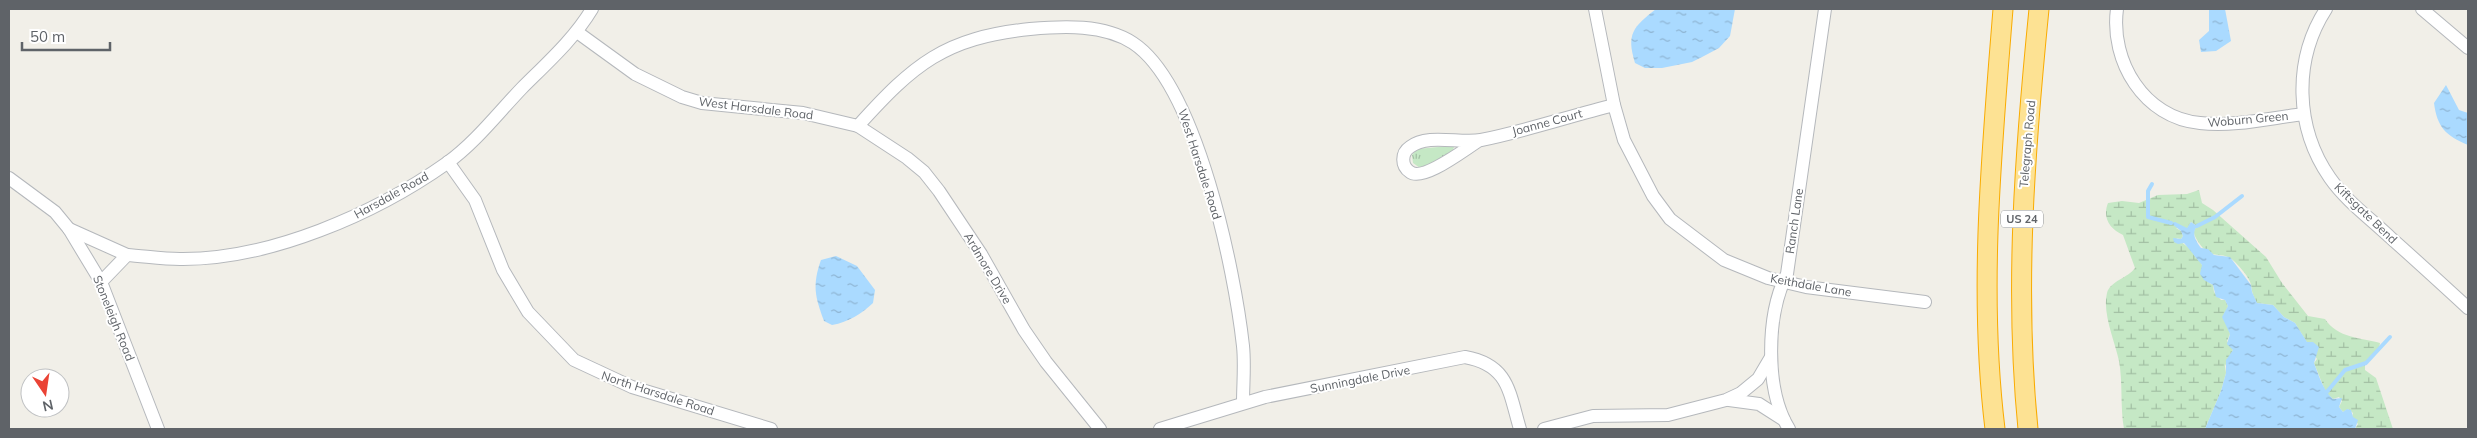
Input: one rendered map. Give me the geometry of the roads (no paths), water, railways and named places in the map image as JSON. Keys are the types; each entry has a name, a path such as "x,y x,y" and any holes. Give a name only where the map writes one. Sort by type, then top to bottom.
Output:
{"highway":[{"name":"US 24","path":"1995,429 1989,315 1988,237 2003,9"},
{"name":"Telegraph Road","path":"2028,429 2021,324 2021,238 2026,140 2039,9"}],"street":[{"name":"Harsdale Road","path":"69,229 127,255 179,260 225,256 284,242 349,218 448,162 481,131 577,32 592,9"},
{"name":"Keithdale Lane","path":"1596,9 1614,105 1624,140 1639,172 1670,219 1724,260 1752,273 1783,282 1924,302"},
{"name":"Ranch Lane","path":"1787,425 1777,398 1771,356 1779,291 1787,274 1825,9"},
{"name":"Woburn Green","path":"2117,9 2117,41 2126,70 2149,100 2172,115 2198,123 2214,124 2304,114"},
{"name":"Kiftsgate Bend","path":"2326,9 2314,30 2305,60 2302,93 2308,133 2318,159 2336,186 2468,308"},
{"path":"2422,9 2468,48"},
{"name":"West Harsdale Road","path":"577,32 635,74 682,97 702,103 803,113 858,126 888,93 920,65 939,52 964,42 988,35 1022,30 1073,26 1110,34 1133,43 1159,68 1177,96 1193,136 1215,205 1229,267 1243,348 1243,403"},
{"name":"Joanne Court","path":"1480,140 1434,169 1420,175 1409,172 1403,164 1404,154 1408,148 1416,144 1431,141 1480,140 1614,105"},
{"name":"Ardmore Drive","path":"858,126 907,158 924,172 981,254 1024,330 1046,362 1100,429"},
{"name":"North Harsdale Road","path":"448,162 475,200 503,270 528,312 574,360 632,387 771,429"},
{"name":"Stoneleigh Road","path":"9,178 55,212 69,229 101,282 158,429"},
{"path":"101,282 127,255"},
{"path":"1544,429 1593,416 1668,415 1726,400 1741,392 1758,379 1771,356"},
{"name":"Sunningdale Drive","path":"1160,429 1243,403 1465,357 1483,361 1504,378 1520,429"},
{"path":"1726,400 1741,400 1759,404 1787,425"}],"water":[{"path":"1656,9 1735,9 1730,36 1719,48 1692,62 1662,68 1645,68 1635,63 1631,45 1632,38 1637,26"},
{"path":"2209,9 2225,9 2231,41 2216,51 2201,52 2199,40 2209,31"},
{"path":"2446,85 2459,110 2468,113 2468,145 2448,134 2437,118 2434,103"},
{"path":"2175,222 2187,228 2191,222 2197,226 2194,235 2201,248 2208,249 2214,255 2230,257 2251,285 2257,303 2273,305 2284,317 2295,323 2307,342 2313,342 2319,347 2314,363 2322,382 2333,399 2342,398 2339,407 2343,412 2347,409 2351,410 2353,417 2358,420 2355,429 2205,429 2221,391 2226,373 2226,360 2233,350 2227,344 2230,334 2222,317 2228,306 2225,300 2216,297 2213,285 2204,280 2200,274 2202,265 2184,243 2178,244 2174,242 2173,238 2181,239 2183,236 2181,231 2171,223"},
{"path":"836,256 857,266 875,290 873,303 849,320 832,325 824,321 818,305 816,277 821,260"}],"waterway":[{"path":"2152,184 2148,191 2148,217 2171,223"},
{"path":"2197,226 2215,217 2242,196"},
{"path":"2326,393 2345,370 2366,363 2390,337"}]}
